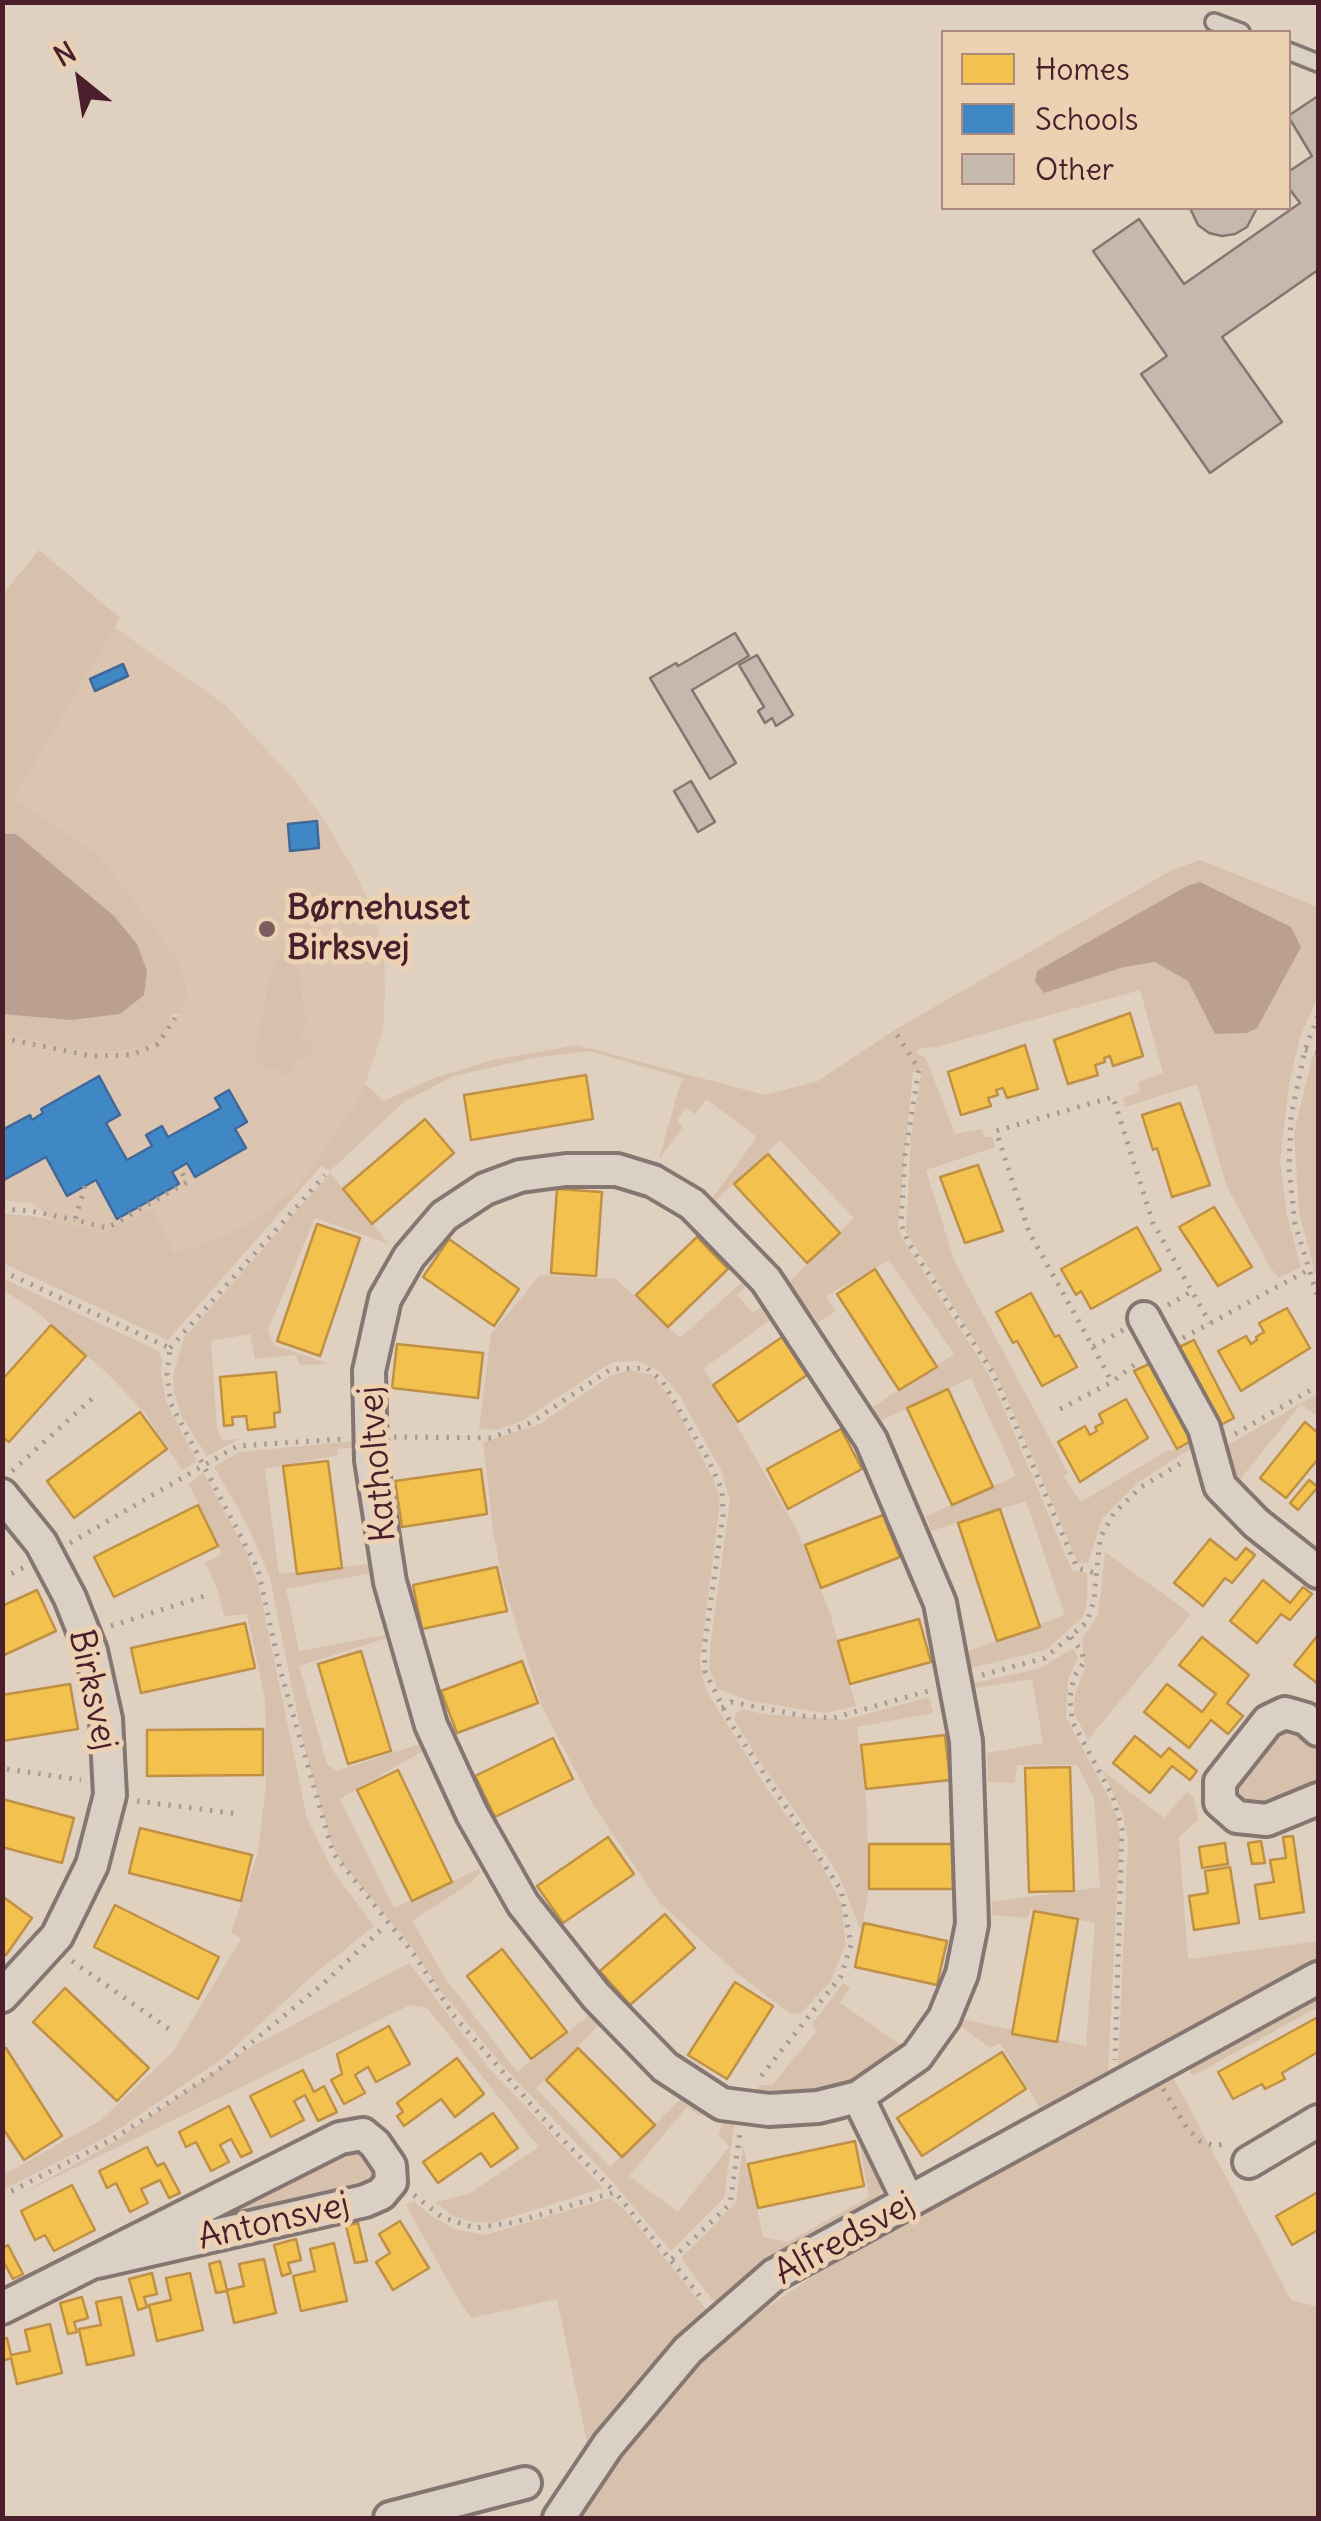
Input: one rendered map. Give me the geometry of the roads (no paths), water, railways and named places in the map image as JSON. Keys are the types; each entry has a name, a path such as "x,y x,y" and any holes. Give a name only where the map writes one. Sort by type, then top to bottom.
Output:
{"street":[{"name":"Katholtvej","path":"566,1170 618,1170 653,1181 692,1204 766,1280 870,1440 940,1603 966,1741 972,1924 962,1974 944,2018 918,2056 858,2098 818,2107 770,2110 722,2104 664,2067 596,1996 524,1904 472,1814 431,1725 390,1582 371,1460 368,1371 384,1299 409,1257 444,1216 484,1189 520,1176 566,1170"},
{"path":"1144,1318 1204,1428 1220,1486 1256,1523 1318,1572"},
{"name":"Birksvej","path":"2,1496 41,1542 84,1635 106,1720 109,1791 92,1865 49,1944 2,1996"},
{"path":"1318,1730 1306,1718 1284,1713 1268,1721 1220,1782 1220,1802 1237,1817 1268,1820 1318,1799"},
{"name":"Alfredsvej","path":"559,2518 608,2445 688,2350 774,2275 1318,1978"},
{"path":"858,2098 909,2202"},
{"path":"1249,2162 1318,2121"},
{"name":"Antonsvej","path":"2,2308 354,2134 363,2134 375,2144 390,2166 391,2182 381,2194 365,2201 97,2262"},
{"path":"390,2518 525,2483"}],"lane":[{"path":"1214,22 1236,30"},
{"path":"1291,53 1318,64"}],"place":[{"name":"Børnehuset Birksvej","path":"267,929"}]}
